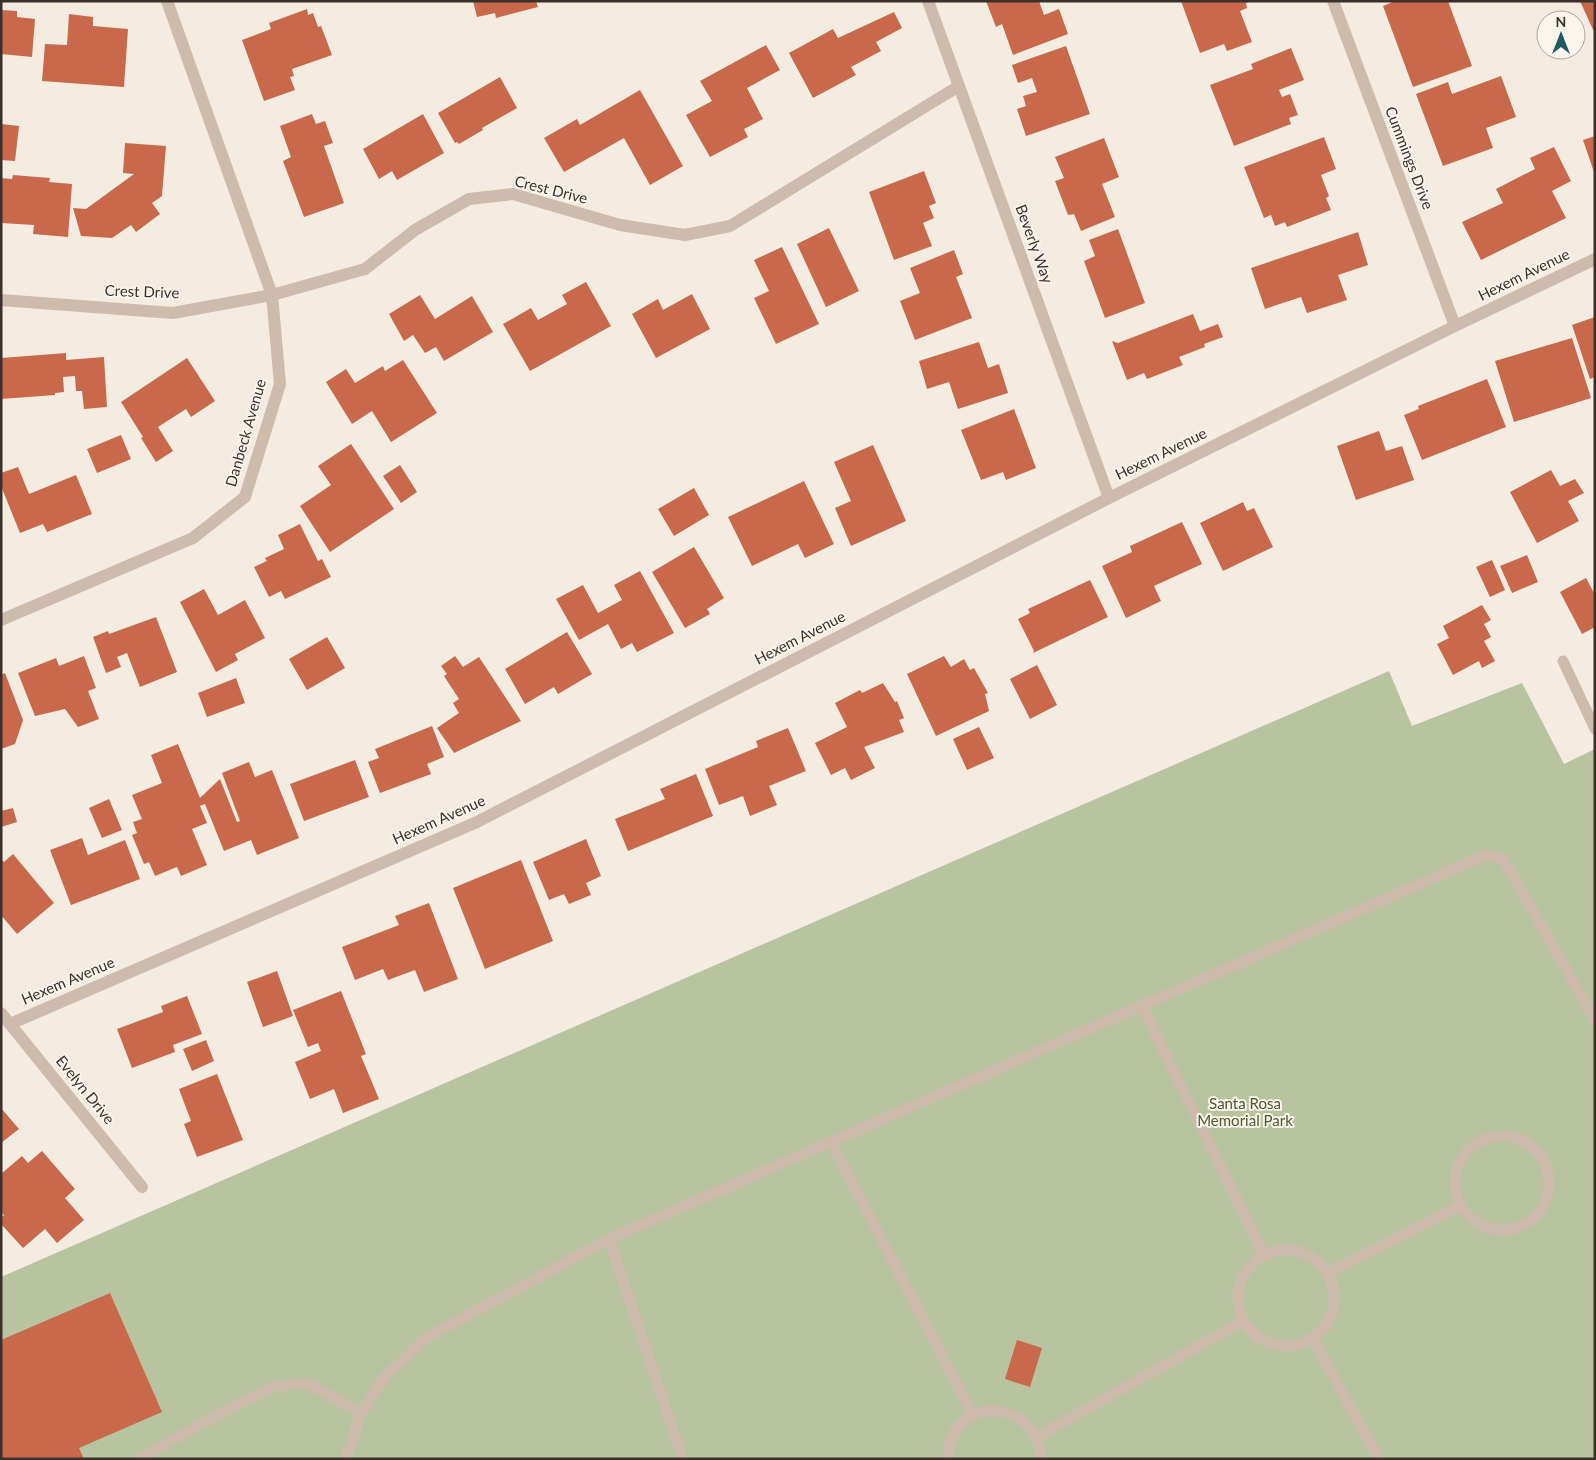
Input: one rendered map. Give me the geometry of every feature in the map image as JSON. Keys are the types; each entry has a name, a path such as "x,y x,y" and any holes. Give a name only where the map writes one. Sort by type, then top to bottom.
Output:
{"street":[{"name":"Danbeck Avenue","path":"1,620 193,538 245,498 280,384 272,295 167,1"},
{"name":"Beverly Way","path":"928,1 1109,498"},
{"name":"Cummings Drive","path":"1333,1 1455,326"},
{"name":"Crest Drive","path":"1,300 173,313 272,295 364,269 415,230 470,198 513,194 620,225 684,235 730,226 959,86"},
{"name":"Hexem Avenue","path":"10,1024 477,822 1109,498 1455,326 1595,259"},
{"name":"Evelyn Drive","path":"1,1014 142,1188"}],"lane":[{"path":"1563,661 1595,729"},
{"path":"346,1459 361,1413 382,1379 426,1338 609,1239 1486,855 1504,860 1595,1020"},
{"path":"1142,1006 1264,1255"},
{"path":"1502,1135 1518,1138 1533,1146 1544,1159 1549,1174 1549,1191 1543,1207 1532,1219 1518,1227 1501,1230 1485,1227 1470,1219 1460,1206 1454,1190 1454,1174 1460,1158 1471,1146 1486,1138 1502,1135"},
{"path":"831,1142 973,1415"},
{"path":"1328,1273 1460,1206"},
{"path":"609,1239 683,1459"},
{"path":"1288,1250 1307,1255 1328,1273 1333,1285 1334,1305 1327,1324 1313,1339 1294,1346 1274,1346 1256,1337 1243,1322 1237,1302 1240,1282 1251,1264 1264,1255 1288,1250"},
{"path":"1037,1437 1243,1322"},
{"path":"1313,1339 1379,1459"},
{"path":"139,1459 230,1408 273,1387 308,1383 361,1413"},
{"path":"948,1459 950,1444 958,1427 973,1415 991,1410 1010,1413 1026,1422 1037,1437 1041,1459"}],"green space":[{"name":"Santa Rosa Memorial Park","path":"1389,671 1412,726 1522,683 1564,764 1595,749 1595,1459 1,1459 1,1277"}],"building":[{"path":"473,1 536,1 538,7 496,18 495,13 477,17"},
{"path":"986,1 1039,1 1044,15 1059,9 1068,34 1013,55 1002,24 996,27"},
{"path":"1181,1 1251,1 1246,3 1247,8 1240,11 1252,42 1227,51 1224,44 1200,53"},
{"path":"1395,1 1448,1 1472,66 1413,87 1383,6"},
{"path":"1580,1 1595,1 1595,34 1586,10 1584,10"},
{"path":"307,9 308,15 313,13 318,27 321,26 332,55 292,69 294,76 290,77 295,90 264,101 242,40 271,29 269,23"},
{"path":"1,10 17,11 17,17 35,19 32,57 1,54"},
{"path":"894,12 902,28 876,42 881,51 851,67 856,75 813,98 789,53 833,29 838,38"},
{"path":"69,14 93,17 93,26 128,29 124,87 42,81 45,44 67,45"},
{"path":"766,45 780,70 747,88 763,119 744,129 748,137 710,157 686,115 712,101 700,81"},
{"path":"1066,46 1090,114 1026,136 1017,109 1026,106 1023,96 1037,92 1032,78 1018,83 1012,65"},
{"path":"1291,48 1304,80 1279,90 1282,97 1290,94 1298,115 1289,118 1291,124 1234,146 1210,85 1253,69 1251,64"},
{"path":"1501,76 1516,117 1486,128 1493,148 1443,166 1416,94 1448,82 1452,94"},
{"path":"500,77 517,108 459,144 455,143 438,113"},
{"path":"640,90 683,166 650,185 624,138 564,172 544,138 577,119 580,125"},
{"path":"312,114 316,124 325,121 333,143 324,146 344,203 304,217 283,161 291,157 280,126"},
{"path":"423,114 444,153 397,180 392,171 379,179 363,149"},
{"path":"1,124 19,126 15,161 1,160"},
{"path":"1595,136 1595,172 1594,172 1583,140"},
{"path":"1324,137 1336,169 1321,175 1329,196 1326,198 1331,210 1287,227 1285,222 1275,226 1271,215 1264,218 1244,167"},
{"path":"1104,138 1119,177 1102,184 1115,217 1081,231 1074,214 1068,215 1055,181 1064,178 1055,157"},
{"path":"125,143 166,146 162,196 152,203 160,214 136,232 131,225 112,238 81,236 73,208 86,209 134,174 123,173"},
{"path":"1554,147 1571,181 1552,191 1566,218 1481,260 1462,222 1503,203 1496,189 1535,169 1530,158"},
{"path":"924,171 936,203 929,206 934,218 923,223 932,246 894,260 869,192"},
{"path":"13,175 50,178 49,182 72,184 68,237 33,234 34,225 1,223 1,178 12,179"},
{"path":"829,228 859,291 826,307 797,244"},
{"path":"1118,229 1145,303 1105,318 1084,261 1095,256 1089,240"},
{"path":"1358,232 1368,265 1338,275 1347,300 1307,313 1301,297 1265,309 1251,268"},
{"path":"782,247 819,324 776,344 754,298 769,291 754,260"},
{"path":"954,250 963,274 956,277 972,318 915,340 900,301 920,293 910,268"},
{"path":"586,282 611,326 530,371 503,324 531,308 538,320 567,304 562,295"},
{"path":"692,294 710,329 656,358 632,314 658,299 663,310"},
{"path":"420,295 435,319 472,296 493,332 444,361 436,347 425,353 413,335 404,341 389,314"},
{"path":"1193,314 1200,331 1218,324 1223,337 1204,344 1205,347 1179,357 1183,365 1147,379 1144,373 1127,380 1112,341 1118,343"},
{"path":"1595,317 1595,377 1590,379 1572,325"},
{"path":"1572,338 1591,398 1514,422 1495,361"},
{"path":"979,342 988,368 999,364 1008,393 958,409 949,382 927,389 919,361"},
{"path":"66,353 66,360 104,357 107,407 84,409 82,391 76,391 75,376 63,377 64,392 55,393 55,395 1,399 1,358"},
{"path":"187,358 215,401 191,417 186,409 158,427 173,451 156,462 121,402"},
{"path":"403,360 437,413 391,442 372,411 352,424 326,382 346,369 355,383 383,366 385,371"},
{"path":"1487,379 1506,427 1422,460 1404,415 1419,409 1418,406"},
{"path":"1014,409 1036,468 1006,480 1003,472 981,480 961,430"},
{"path":"1379,431 1386,451 1402,446 1414,480 1356,500 1337,446"},
{"path":"121,435 131,459 97,473 87,449"},
{"path":"351,444 394,509 330,552 300,506 331,485 318,466"},
{"path":"873,445 906,521 851,546 835,508 851,501 834,462"},
{"path":"400,465 417,492 401,503 383,476"},
{"path":"18,467 29,494 76,475 92,514 47,532 43,524 20,533 1,486 1,473"},
{"path":"1551,470 1560,486 1575,479 1584,493 1568,501 1579,521 1537,543 1510,492"},
{"path":"804,481 834,544 805,558 798,544 752,566 728,517"},
{"path":"694,488 709,515 674,536 658,509"},
{"path":"1243,502 1247,511 1254,508 1273,547 1223,571 1200,523"},
{"path":"1182,522 1202,564 1154,586 1161,601 1126,618 1102,566 1132,552 1130,546"},
{"path":"300,524 318,561 322,559 331,577 285,599 281,591 269,597 254,567 267,561 265,558 284,549 278,535"},
{"path":"694,547 724,598 707,609 710,614 685,628 652,572"},
{"path":"1527,555 1538,582 1512,593 1500,566"},
{"path":"1492,560 1505,590 1490,597 1476,567"},
{"path":"640,571 674,633 637,652 632,643 621,649 608,624 579,640 556,599 583,585 598,613 622,600 614,585"},
{"path":"1586,578 1595,595 1595,627 1582,634 1560,592"},
{"path":"1090,580 1108,617 1033,653 1034,651 1018,619 1030,613 1028,609"},
{"path":"204,589 218,615 245,600 265,638 235,654 238,660 216,672 180,602"},
{"path":"1482,605 1491,620 1484,624 1491,637 1484,641 1495,661 1482,668 1479,661 1453,675 1437,644 1449,638 1443,626"},
{"path":"156,617 177,672 140,687 127,653 117,657 121,667 106,673 93,637 108,631 109,634"},
{"path":"567,632 592,674 558,694 554,687 525,704 505,669"},
{"path":"327,637 345,668 307,690 289,659"},
{"path":"84,656 96,688 88,691 99,719 78,727 65,709 35,716 18,673 56,658 59,666"},
{"path":"455,656 463,667 479,657 521,721 454,753 437,728 459,713 453,703 459,699 444,676 447,674 441,666"},
{"path":"944,656 951,667 964,659 970,670 974,668 988,693 985,694 989,711 936,736 907,674"},
{"path":"1037,665 1057,705 1030,719 1010,679"},
{"path":"5,673 23,720 15,744 1,749 1,675"},
{"path":"236,678 245,703 207,717 198,693"},
{"path":"883,683 895,702 897,701 904,718 899,720 904,732 864,747 875,768 851,780 845,768 831,775 815,743 847,727 835,703 860,690 862,693"},
{"path":"432,726 444,757 427,764 431,774 380,793 368,762 379,758 375,749"},
{"path":"979,727 994,758 967,770 953,739"},
{"path":"788,728 806,771 769,786 777,805 750,816 743,796 719,805 705,769 758,747 756,741"},
{"path":"178,744 200,798 220,779 237,822 240,821 222,773 249,762 255,777 272,770 299,838 257,855 251,840 224,851 205,804 200,806 207,823 192,829 207,865 181,876 177,867 155,876 149,862 144,864 132,835 137,833 133,822 142,819 132,795 162,783 151,755"},
{"path":"355,760 369,797 304,821 290,784"},
{"path":"696,774 713,816 628,851 615,819 665,799 660,789"},
{"path":"109,799 122,830 102,838 89,808"},
{"path":"13,808 17,822 1,827 1,811"},
{"path":"82,838 88,855 125,840 140,879 71,905 50,850"},
{"path":"586,839 601,876 586,883 591,895 569,904 564,894 549,900 533,862"},
{"path":"13,854 54,903 17,934 1,915 1,859 4,862"},
{"path":"521,860 553,941 485,969 453,888"},
{"path":"429,903 458,979 424,992 415,970 388,980 383,969 355,980 342,947 399,925 395,916"},
{"path":"277,971 293,1016 263,1027 247,982"},
{"path":"341,991 366,1054 361,1056 379,1099 343,1113 334,1089 310,1099 295,1062 321,1051 318,1043 308,1047 293,1010"},
{"path":"187,996 202,1034 173,1045 175,1052 132,1068 117,1029 163,1012 161,1006"},
{"path":"206,1040 214,1061 192,1071 183,1049"},
{"path":"217,1074 243,1140 197,1157 184,1124 191,1121 179,1089"},
{"path":"1,1108 19,1129 1,1143"},
{"path":"42,1151 75,1189 65,1198 84,1220 57,1243 45,1229 23,1248 1,1224 1,1218 4,1215 1,1212 1,1174 22,1156 28,1163"},
{"path":"110,1293 162,1412 79,1448 84,1459 1,1459 1,1340"},
{"path":"1017,1340 1042,1348 1030,1387 1005,1379"}]}
